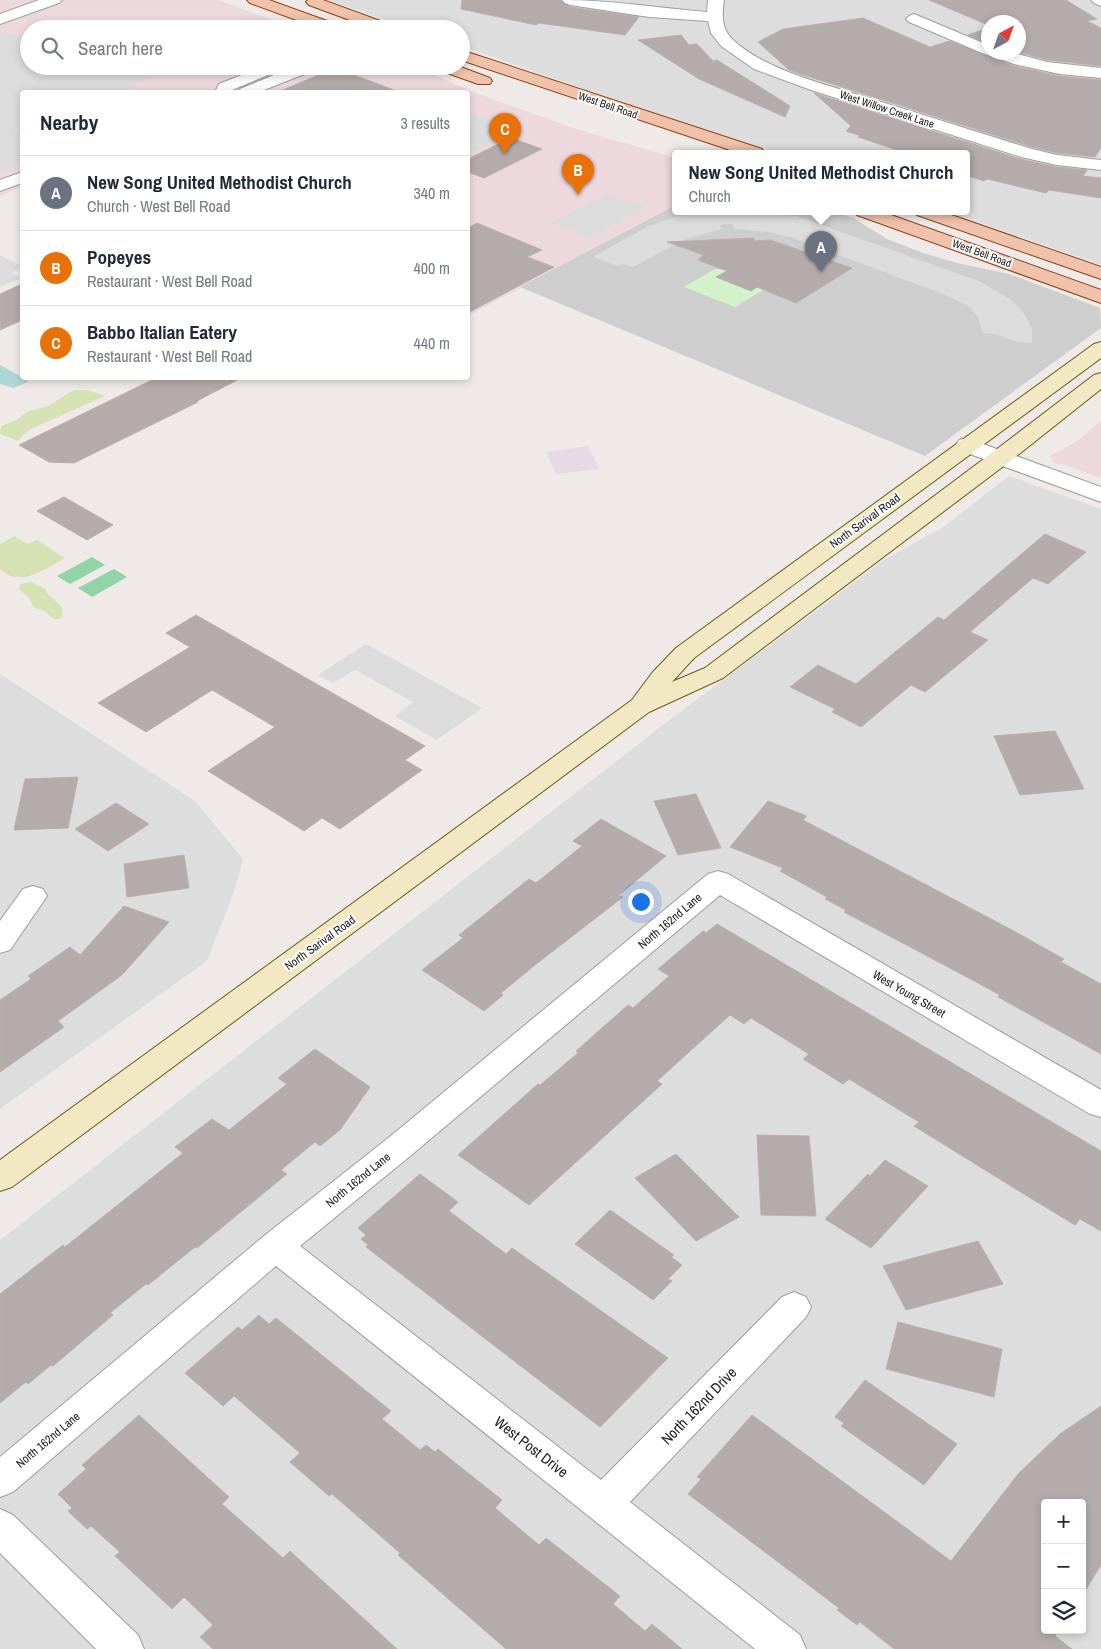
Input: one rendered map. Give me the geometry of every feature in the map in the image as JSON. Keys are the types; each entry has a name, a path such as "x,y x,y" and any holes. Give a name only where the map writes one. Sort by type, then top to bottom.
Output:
{"main road":[{"path":"255,0 311,20"},
{"path":"308,0 359,20"},
{"name":"West Bell Road","path":"470,57 655,121 747,150"},
{"path":"467,75 497,86"},
{"name":"West Bell Road","path":"874,215 1101,296"},
{"name":"West Bell Road","path":"935,215 1101,272"},
{"name":"North Sarival Road","path":"640,706 685,653 1101,348"},
{"name":"North Sarival Road","path":"0,1178 640,706 714,673 1001,457 1101,379"}],"street":[{"path":"0,19 54,0"},
{"path":"570,0 649,12 715,8"},
{"name":"West Willow Creek Lane","path":"715,8 719,33 726,42 760,66 787,77 1027,153 1057,160 1101,166"},
{"path":"914,19 981,47"},
{"path":"1020,60 1064,70 1101,73"},
{"path":"224,90 225,87 255,75"},
{"path":"251,90 288,75"},
{"path":"0,186 20,178"},
{"path":"968,445 1101,495"},
{"name":"West Young Street","path":"718,882 1101,1105"},
{"name":"North 162nd Lane","path":"0,1480 276,1246 398,1148 718,882"},
{"path":"0,943 33,896"},
{"name":"West Post Drive","path":"276,1246 786,1649"},
{"name":"North 162nd Drive","path":"603,1504 794,1306"},
{"path":"0,1527 124,1649"}],"shaded area":[{"path":"0,0 218,0 272,20 20,20 20,75 434,75 469,90 20,90 20,188 0,196"},
{"path":"329,0 1101,0 1101,265 958,215 970,215 970,150 769,150 650,112 470,49 470,20 386,20"},
{"path":"0,31 20,37 20,75 154,76 132,84 137,87 129,90 20,90 20,127 12,131 20,135 20,164 0,172"},
{"path":"470,90 573,128 672,157 672,207 470,315"},
{"path":"470,113 507,127 497,132 506,135 470,153"},
{"path":"608,193 647,207 590,238 550,223"},
{"path":"672,207 672,215 844,215 853,218 887,239 923,253 957,263 1009,274 1100,308 1101,328 925,456 520,287"},
{"path":"685,215 796,216 979,281 1013,301 1025,315 1032,330 1032,343 1017,342 995,334 983,333 978,317 968,306 943,294 793,238 768,232 735,229 733,224 723,224 720,226 722,229 685,239 633,267 623,264 618,266 593,257 649,226"},
{"path":"0,255 20,265 20,267 12,273 20,278 0,287"},
{"path":"1101,421 1101,478 1062,464 1053,463 1051,455 1076,442"},
{"path":"588,446 599,469 556,474 546,452"},
{"path":"1009,476 1101,509 1101,1649 0,1649 0,1240 668,721 884,560 943,527"},
{"path":"366,644 482,708 437,740 395,716 413,702 355,670 333,683 318,675"},
{"path":"0,674 195,801 243,859 235,889 207,961 0,1109"}],"green space":[{"path":"715,269 753,269 778,281 735,307 684,287"},
{"path":"74,390 88,390 105,396 31,429 18,441 0,434 1,426 16,420 28,411 46,407"},
{"path":"14,536 28,544 37,540 65,558 33,575 16,577 8,575 0,569 0,544"},
{"path":"92,557 105,565 70,584 57,576"},
{"path":"114,569 127,577 92,597 78,588"},
{"path":"31,582 46,589 46,592 61,606 63,617 54,619 43,610 34,608 30,599 19,589 20,584"}],"water":[{"path":"0,365 20,376 20,380 29,381 14,388 0,384"}],"building":[{"path":"462,0 560,0 570,7 639,17 625,35 539,23 536,25 461,9"},
{"path":"929,0 1066,0 1097,19 1087,21 1101,28 1101,66 1047,60 1026,54 1026,15 981,15 981,22"},
{"path":"863,18 930,47 949,41 981,53 981,60 998,60 1014,66 1060,76 1101,80 1101,148 1095,157 1057,153 1032,147 789,70 758,42 783,29"},
{"path":"981,30 981,40 968,35"},
{"path":"681,35 689,45 697,44 713,61 717,60 790,106 785,117 699,79 638,40"},
{"path":"318,75 354,75 394,90 283,90"},
{"path":"814,93 1020,159 1057,167 1087,170 1083,176 1101,178 1101,198 1049,190 1046,193 987,179 984,181 970,176 970,150 897,150 846,131 851,126"},
{"path":"511,138 542,149 484,178 470,173 470,158"},
{"path":"477,223 542,250 527,257 554,267 470,312 470,227"},
{"path":"754,238 754,241 770,240 852,268 796,303 757,287 751,291 716,277 727,271 698,260 704,255 667,242"},
{"path":"20,285 20,321 0,330 0,294"},
{"path":"152,380 237,380 198,402 74,463 49,462 19,445"},
{"path":"64,497 113,525 87,540 37,511"},
{"path":"1045,534 1086,552 1048,584 1033,578 970,632 988,640 925,692 911,685 861,727 832,712 835,709 790,687 818,665 856,684 938,617 944,620"},
{"path":"196,615 425,746 405,760 422,770 340,829 322,818 304,831 208,771 275,727 212,690 146,732 98,703 190,647 166,633"},
{"path":"1055,731 1084,789 1020,795 994,736"},
{"path":"78,777 68,828 14,830 25,779"},
{"path":"696,794 721,848 678,855 654,801"},
{"path":"768,801 807,816 803,820 1012,930 1064,959 1061,962 1101,984 1101,1054 998,997 1000,995 844,912 846,910 825,899 827,897 780,871 783,868 730,847"},
{"path":"116,803 149,824 108,851 75,829"},
{"path":"601,819 666,856 619,895 623,897 535,965 501,993 503,995 484,1011 422,970 463,938 459,935 529,879 536,883 582,846 573,841"},
{"path":"184,855 189,888 127,897 124,864"},
{"path":"124,906 169,922 122,975 58,1021 64,1027 0,1072 0,1000 31,979 28,976 70,947 80,955"},
{"path":"717,924 1101,1151 1101,1231 1080,1219 1075,1225 914,1126 919,1122 849,1079 843,1084 803,1059 809,1054 751,1018 744,1024 730,1015 657,1081 662,1084 529,1205 458,1155 538,1084 540,1085 578,1053 576,1051 628,1005 633,1008 669,976 658,969 703,931 706,933"},
{"path":"315,1049 370,1087 340,1130 320,1146 315,1142 281,1170 287,1174 197,1248 195,1247 110,1313 113,1315 53,1366 51,1365 28,1384 26,1382 0,1403 0,1294 63,1245 65,1247 183,1153 175,1147 212,1119 229,1130 287,1084 278,1078"},
{"path":"757,1135 809,1136 816,1216 761,1215"},
{"path":"676,1154 739,1217 696,1241 635,1178"},
{"path":"885,1160 928,1186 871,1248 825,1219 868,1174 870,1176"},
{"path":"420,1174 458,1202 449,1211 506,1254 512,1248 668,1358 600,1427 366,1247 368,1245 361,1239 366,1235 358,1228"},
{"path":"610,1210 674,1255 671,1257 682,1265 668,1279 672,1281 653,1300 575,1244"},
{"path":"978,1241 1003,1284 906,1310 883,1266"},
{"path":"259,1315 269,1324 276,1318 391,1411 382,1419 420,1450 426,1445 435,1452 438,1449 502,1500 495,1508 539,1545 546,1538 620,1596 613,1604 645,1631 652,1624 682,1649 506,1649 398,1555 400,1553 332,1494 329,1496 290,1462 300,1453 234,1396 223,1406 185,1373 238,1327 242,1330"},
{"path":"898,1322 1002,1349 994,1397 886,1369"},
{"path":"865,1380 957,1444 924,1485 841,1426 844,1423 835,1417"},
{"path":"1101,1406 1101,1565 1086,1589 1086,1499 1041,1499 1041,1634 1056,1634 1055,1636 1072,1649 894,1649 860,1622 857,1625 837,1610 839,1608 688,1494 701,1479 697,1477 752,1415 951,1561 1018,1474 1060,1434"},
{"path":"139,1415 229,1497 222,1504 283,1558 290,1551 397,1649 213,1649 200,1637 213,1625 184,1597 172,1609 115,1556 120,1552 91,1526 87,1529 68,1511 72,1508 58,1494 86,1469 82,1465"}],"place":[{"name":"Babbo Italian Eatery","path":"505,154"},
{"name":"Popeyes","path":"578,195"},
{"name":"New Song United Methodist Church","path":"821,272"}]}
